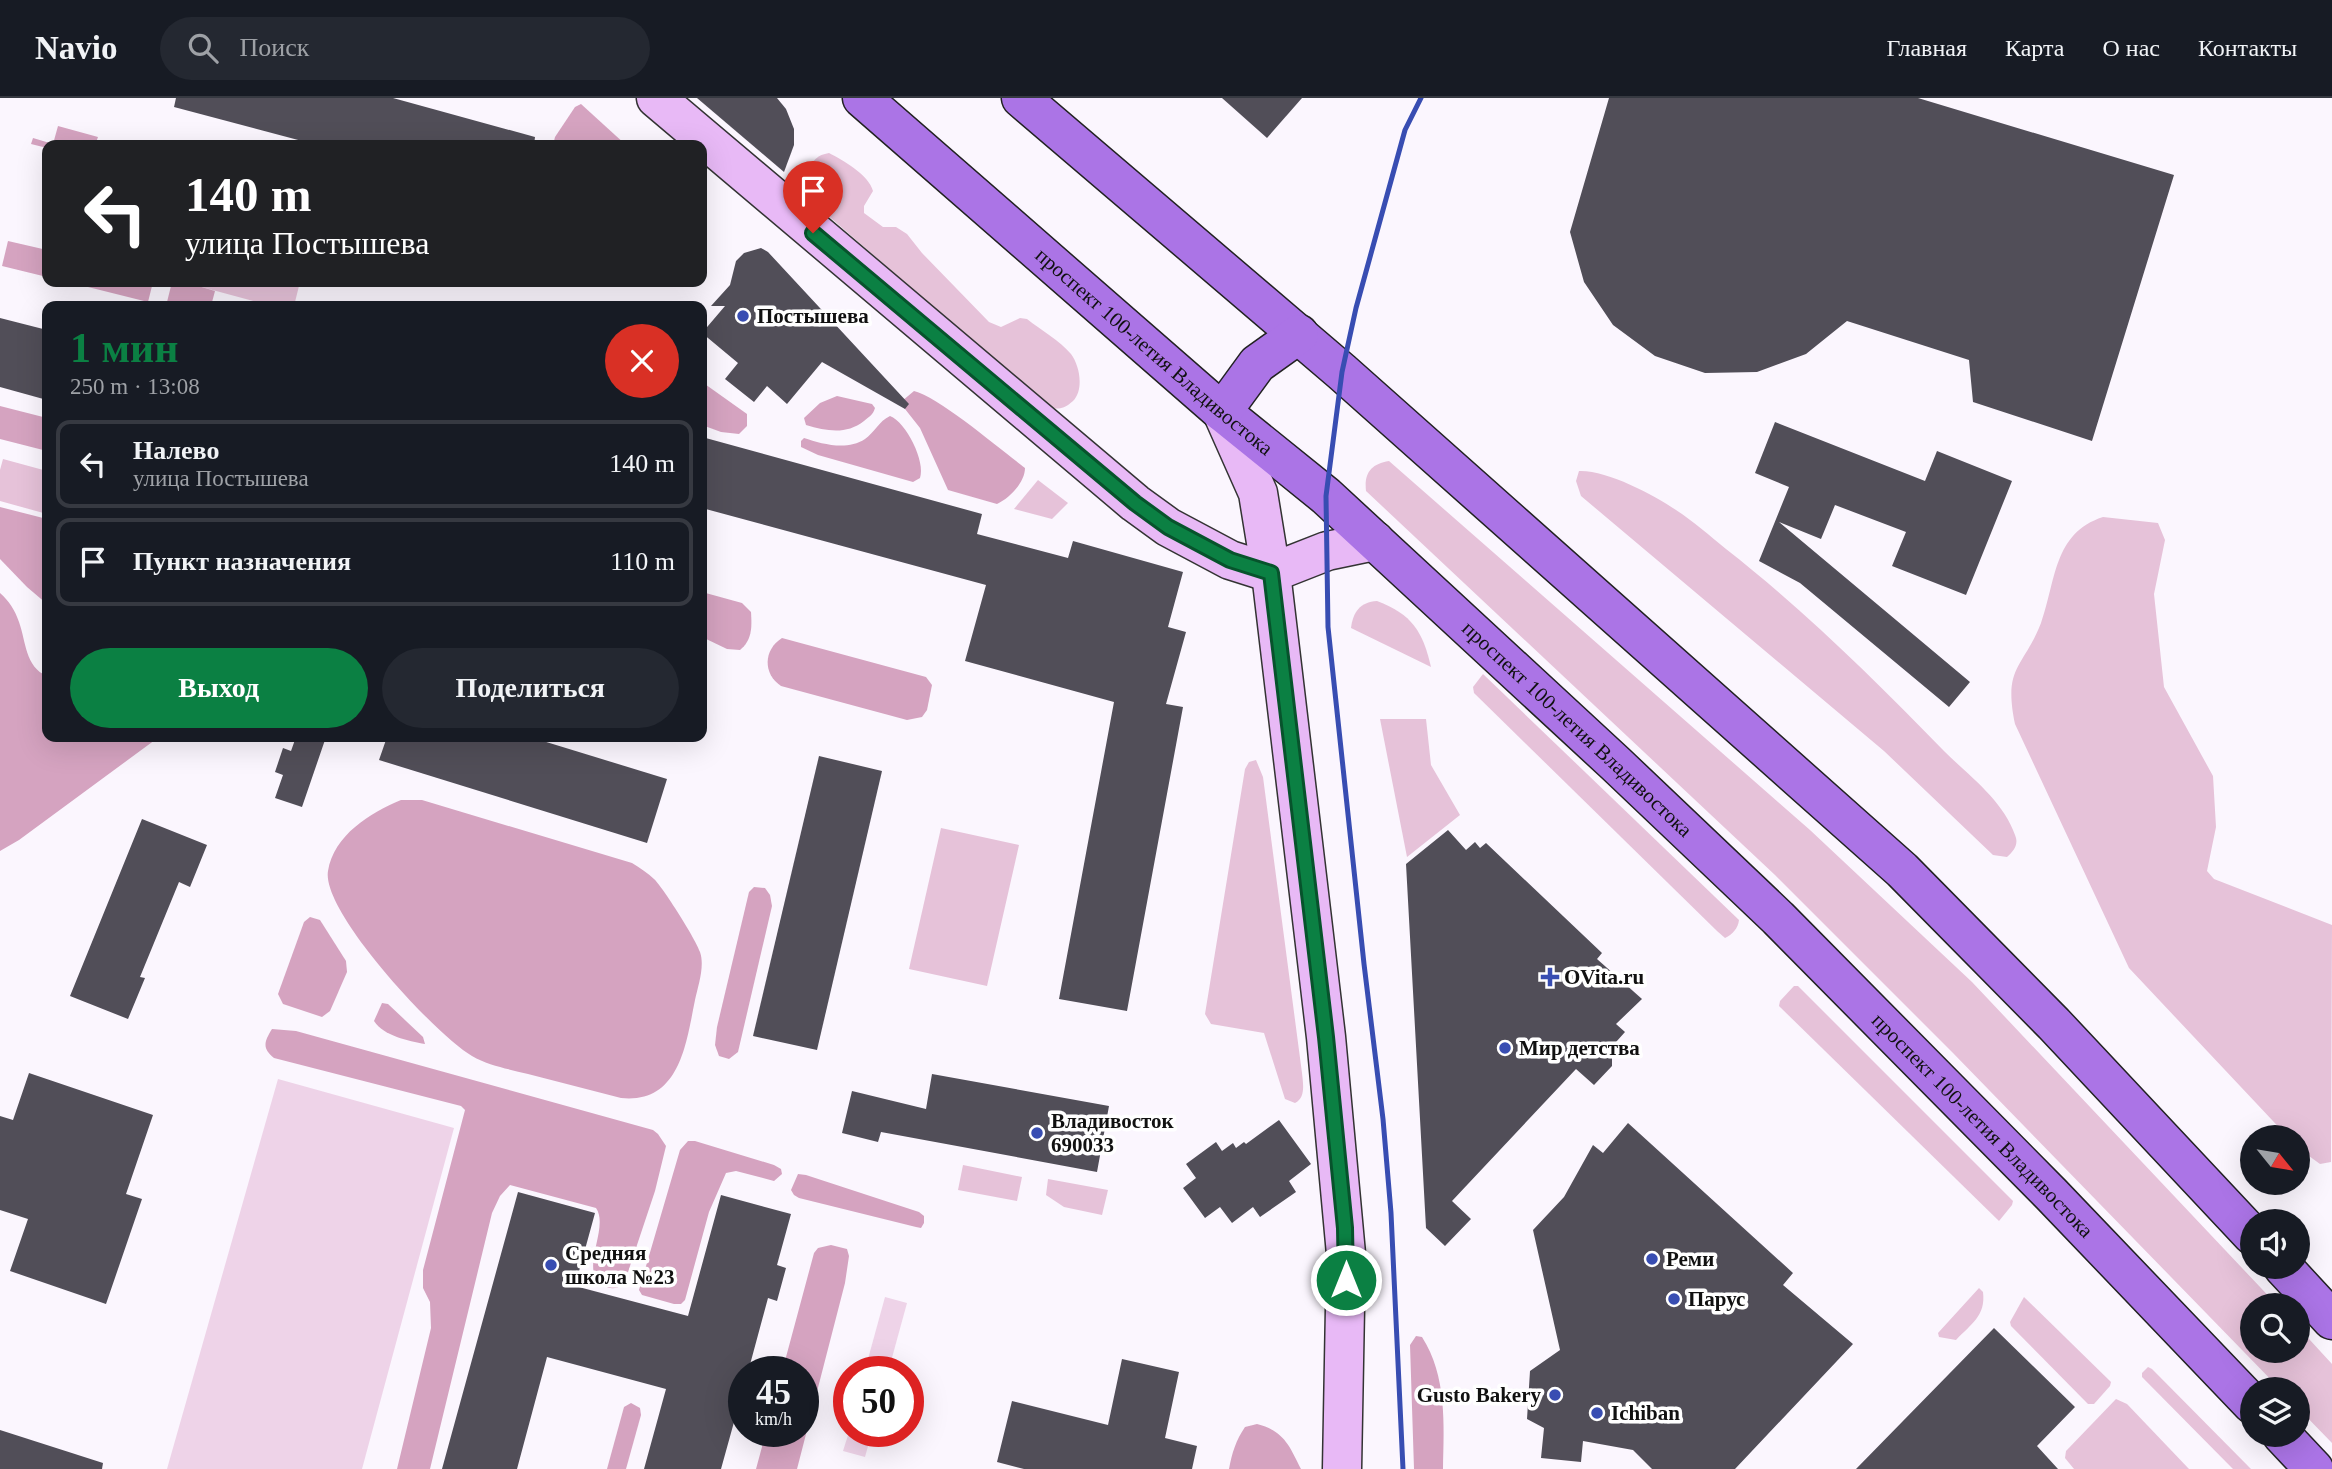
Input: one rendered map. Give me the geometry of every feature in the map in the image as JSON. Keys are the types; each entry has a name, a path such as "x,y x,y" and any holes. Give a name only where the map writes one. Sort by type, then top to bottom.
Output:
{"highway":[{"name":"проспект 100-летия Владивостока","path":"862,98 1222,412 1326,496 1616,764 1778,918 2051,1194 2240,1391"},
{"path":"1021,98 1299,334 1902,870 2054,1024 2240,1222"},
{"path":"1222,412 1257,364 1299,334"},
{"path":"2294,1279 2332,1320"},
{"path":"2293,1447 2314,1469"}],"main road":[{"path":"656,98 706,140"},
{"path":"707,141 1135,503 1168,527 1230,560 1271,573 1327,551 1375,541"},
{"path":"1222,412 1258,494 1271,573 1326,1037 1345,1228 1342,1469"}],"shaded area":[{"path":"581,104 621,140 554,140 575,107"},
{"path":"58,126 98,137 97,140 54,140"},
{"path":"33,138 42,141 42,147 31,144"},
{"path":"829,153 855,169 871,185 873,191 864,206 864,213 883,227 896,227 907,234 989,322 1001,327 1020,318 1027,319 1067,349 1074,359 1080,378 1079,391 1073,401 1061,408 1048,407 809,199 800,185 802,178 816,159"},
{"path":"8,241 42,249 42,276 2,266"},
{"path":"88,287 152,287 148,301"},
{"path":"171,287 202,287 215,291 212,301 167,301"},
{"path":"201,287 299,287 295,301 253,301"},
{"path":"707,386 747,414 747,426 739,434 707,427"},
{"path":"914,391 954,413 1025,468 1020,484 1012,494 997,504 948,490 920,428 902,401"},
{"path":"837,396 872,404 875,408 870,417 843,430 806,425 804,418 820,403"},
{"path":"0,406 42,417 42,450 0,439"},
{"path":"890,416 908,434 917,453 921,471 920,478 913,482 818,455 801,447 804,438 843,446 858,443"},
{"path":"3,459 42,470 42,513 0,501 0,470"},
{"path":"1389,461 1810,830 1972,982 2240,1266 2240,1279 2252,1279 2266,1293 2240,1293 2240,1348 1953,1053 1775,875 1366,491 1368,474 1378,464"},
{"path":"1579,471 1603,474 1642,490 1666,504 1695,524 1783,596 1865,672 1994,800 2010,822 2015,835 2016,844 2012,852 2007,857 1993,855 1884,751 1581,496 1576,481"},
{"path":"1038,480 1068,503 1052,519 1014,509"},
{"path":"0,507 42,518 42,600 0,559"},
{"path":"2103,517 2158,523 2165,540 2154,594 2164,687 2213,776 2216,827 2207,871 2214,879 2332,925 2331,1162 2320,1164 2310,1157 2310,1125 2277,1125 2129,968 2015,724 2011,690 2013,679 2041,623 2065,547 2087,524"},
{"path":"0,593 16,614 30,660 42,673 42,742 152,742 19,840 0,851"},
{"path":"707,593 742,603 751,612 747,642 740,650 727,649 707,639"},
{"path":"1377,601 1399,612 1414,626 1420,634 1431,667 1351,628 1358,609 1366,603"},
{"path":"782,638 926,677 932,685 927,710 922,717 907,720 781,686 771,675 768,662 771,649"},
{"path":"1483,674 1739,920 1733,933 1725,938 1717,931 1474,693 1473,687"},
{"path":"1380,719 1426,719 1431,765 1460,815 1407,857"},
{"path":"1256,760 1263,777 1302,1073 1302,1094 1295,1103 1285,1099 1264,1033 1211,1024 1205,1014 1245,769 1249,762"},
{"path":"401,800 422,800 632,863 654,879 686,926 697,946 702,963 688,1035 677,1068 668,1081 656,1091 641,1097 621,1098 492,1065 455,1044 409,999 361,942 343,914 331,890 328,871 338,847 355,827"},
{"path":"941,828 1019,845 987,986 909,969"},
{"path":"754,887 765,888 770,895 772,906 738,1052 729,1059 719,1056 715,1045 717,1027 749,892"},
{"path":"310,917 320,920 346,961 347,972 330,1011 322,1017 283,1004 278,994 304,922"},
{"path":"1794,986 1798,986 2013,1201 1999,1221 1779,1006 1780,1001"},
{"path":"382,1003 388,1004 423,1037 425,1044 397,1037 378,1026 374,1021"},
{"path":"272,1029 296,1031 653,1130 666,1146 655,1191 624,1284 616,1288 603,1285 593,1270 599,1226 596,1208 510,1185 500,1196 492,1213 430,1469 397,1469 431,1328 430,1302 423,1288 423,1270 465,1110 461,1106 274,1058 265,1045"},
{"path":"278,1079 454,1128 362,1469 167,1469"},
{"path":"688,1141 774,1165 781,1169 782,1174 774,1181 736,1171 726,1173 709,1212 685,1300 681,1304 674,1304 642,1295 639,1290 680,1150"},
{"path":"963,1165 1022,1177 1017,1201 958,1190"},
{"path":"798,1174 919,1212 924,1216 924,1223 921,1228 916,1227 799,1198 791,1190"},
{"path":"1048,1179 1108,1190 1102,1215 1064,1207 1046,1195"},
{"path":"831,1245 847,1249 849,1256 845,1283 819,1384 819,1356 786,1356 814,1253 818,1248"},
{"path":"1979,1288 1983,1292 1983,1300 1976,1319 1956,1340 1939,1337 1938,1333"},
{"path":"885,1297 907,1303 892,1356 869,1356"},
{"path":"2024,1297 2111,1382 2094,1404 2088,1404 2011,1326 2010,1322"},
{"path":"1416,1336 1422,1337 1430,1352 1440,1384 1443,1469 1414,1469 1410,1345"},
{"path":"2310,1340 2332,1364 2332,1443 2310,1420 2310,1377 2268,1377 2255,1363 2310,1363"},
{"path":"2148,1367 2251,1469 2233,1469 2142,1377"},
{"path":"2116,1399 2127,1404 2189,1469 2074,1469 2065,1458 2066,1451"},
{"path":"631,1403 640,1408 641,1415 626,1469 607,1469 624,1407"},
{"path":"1257,1424 1274,1431 1285,1440 1301,1469 1229,1469 1235,1447 1245,1427"},
{"path":"762,1447 803,1447 797,1469 756,1469"},
{"path":"844,1447 868,1447 865,1457 843,1451"}],"building":[{"path":"176,98 393,98 535,137 535,140 298,140 174,107"},
{"path":"697,98 777,98 786,109 794,129 794,145 784,172"},
{"path":"1222,98 1302,98 1267,138"},
{"path":"1609,98 1918,98 2174,175 2092,441 1973,402 1969,360 1847,321 1806,354 1757,372 1705,373 1655,356 1613,325 1584,282 1570,232"},
{"path":"761,248 768,252 909,404 905,409 822,362 787,404 767,386 754,402 725,379 738,363 707,337 707,327 725,306 711,306 730,285 736,261 744,253"},
{"path":"0,318 42,329 42,399 0,387"},
{"path":"1775,422 1925,481 1937,451 2012,481 1966,595 1892,566 1906,532 1835,505 1821,539 1779,522 1970,682 1949,707 1800,583 1759,561 1789,487 1755,473"},
{"path":"707,438 982,514 977,534 1068,558 1073,541 1183,572 1168,627 1186,632 1166,704 1183,707 1127,1011 1059,999 1114,702 965,661 986,585 707,509"},
{"path":"294,742 324,742 302,807 275,798 283,775 275,772 283,748 291,751"},
{"path":"385,742 546,742 667,779 647,843 379,760"},
{"path":"819,756 882,771 817,1050 753,1036"},
{"path":"142,819 207,845 190,887 179,882 140,977 145,978 128,1019 70,996"},
{"name":"Мир детства","path":"1448,830 1466,850 1475,842 1480,848 1486,843 1602,953 1597,959 1642,999 1616,1024 1625,1032 1608,1051 1612,1055 1612,1066 1594,1085 1576,1069 1452,1201 1471,1219 1445,1246 1426,1228 1406,864"},
{"path":"29,1073 153,1115 126,1194 142,1199 106,1304 10,1271 28,1219 0,1210 0,1116 13,1120"},
{"path":"932,1074 1109,1106 1097,1172 881,1132 878,1142 842,1133 852,1091 926,1109"},
{"path":"1279,1120 1311,1164 1289,1181 1296,1192 1260,1217 1253,1207 1232,1223 1220,1207 1205,1218 1183,1188 1196,1178 1186,1164 1216,1142 1222,1151 1233,1143 1236,1148 1244,1142 1246,1144"},
{"name":"Парус","path":"1628,1123 1793,1273 1783,1285 1853,1344 1735,1469 1652,1469 1633,1450 1583,1441 1581,1462 1541,1458 1544,1428 1527,1419 1530,1371 1560,1350 1533,1230 1564,1197 1593,1145 1603,1153"},
{"path":"518,1192 595,1213 575,1286 688,1316 721,1195 791,1214 777,1265 786,1268 777,1301 768,1298 752,1356 728,1356 728,1444 721,1469 644,1469 666,1389 547,1357 517,1469 442,1469"},
{"path":"1994,1328 2075,1407 2037,1446 2058,1469 1856,1469"},
{"path":"1122,1359 1179,1372 1165,1438 1197,1446 1192,1469 1024,1469 997,1462 1012,1401 1108,1425"},
{"path":"0,1430 103,1463 102,1469 0,1469"}],"railway":[{"path":"1403,1469 1391,1213 1383,1119 1328,627 1326,496 1342,372 1356,308 1405,130 1421,98"}],"place":[{"name":"Постышева","path":"743,316"},
{"name":"OVita.ru","path":"1550,977"},
{"name":"Мир детства","path":"1505,1048"},
{"name":"Владивосток 690033","path":"1037,1133"},
{"name":"Реми","path":"1652,1259"},
{"name":"Средняя школа №23","path":"551,1265"},
{"name":"Парус","path":"1674,1299"},
{"name":"Gusto Bakery","path":"1555,1395"},
{"name":"Ichiban","path":"1597,1413"}],"route":[{"path":"813,233 1135,503 1168,527 1230,560 1271,573 1326,1037 1345,1228 1346,1280"}]}
